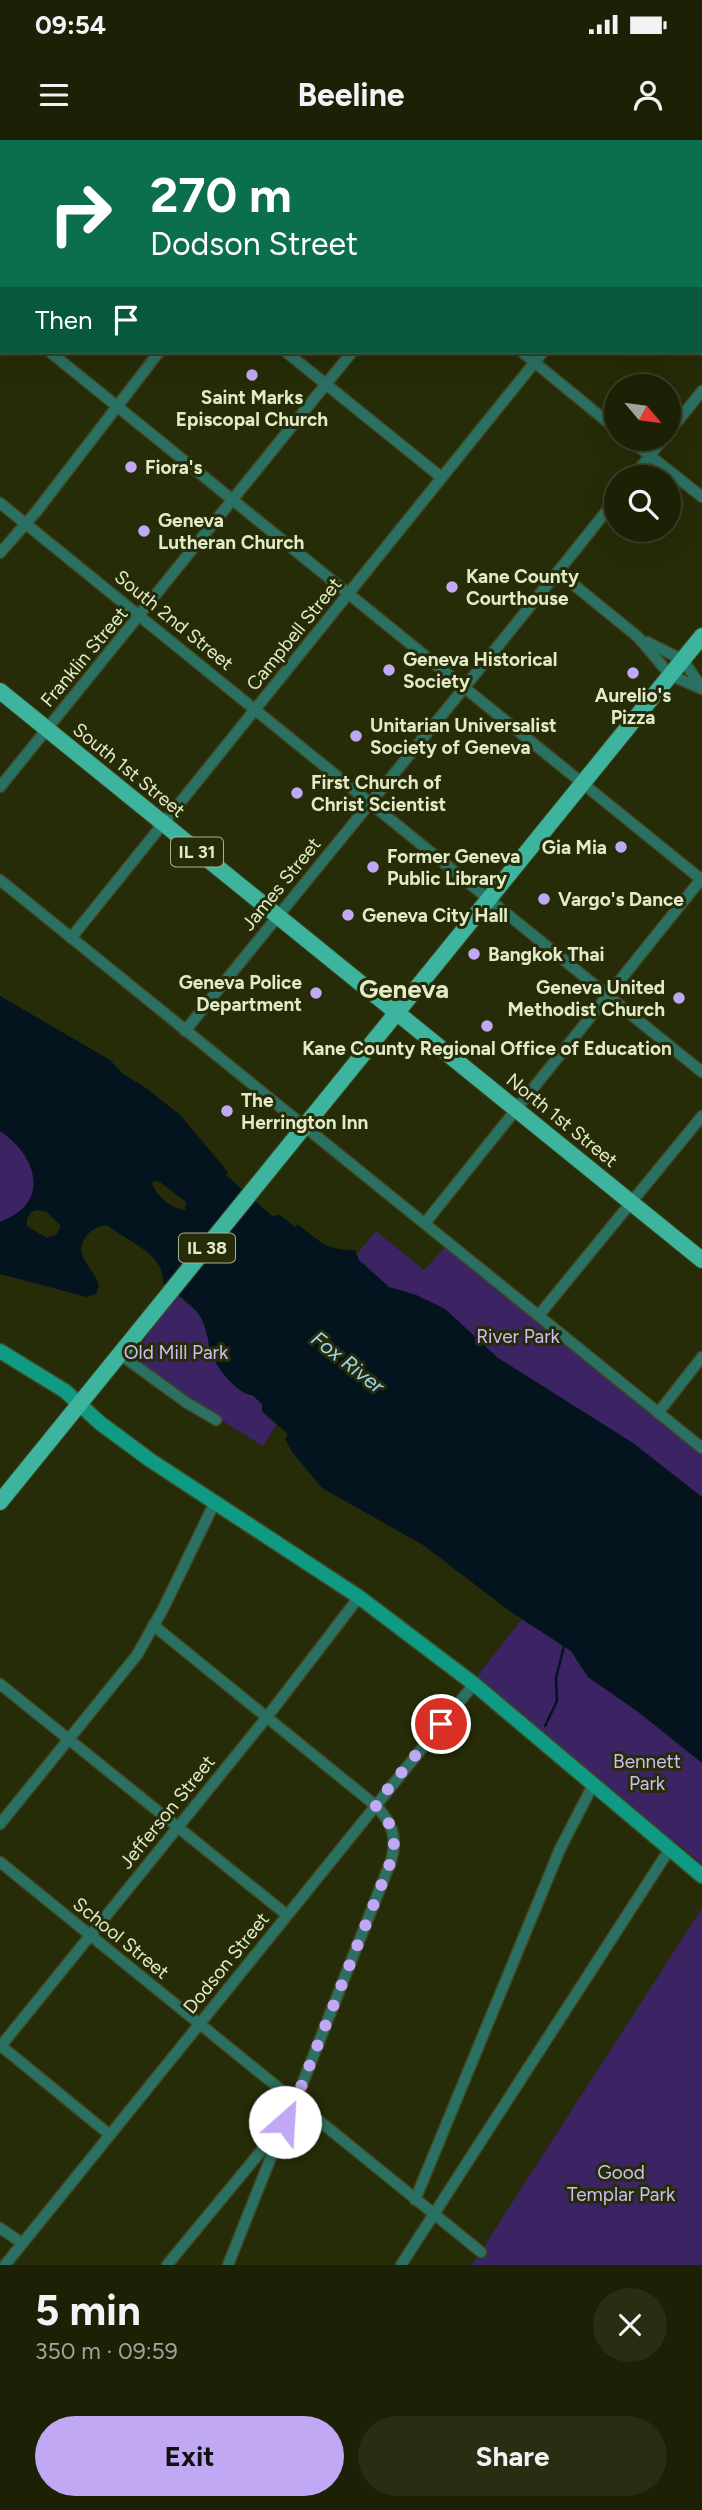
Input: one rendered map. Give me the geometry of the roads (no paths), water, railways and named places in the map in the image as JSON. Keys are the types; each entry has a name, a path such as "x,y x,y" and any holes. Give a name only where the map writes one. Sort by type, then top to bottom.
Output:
{"main road":[{"name":"IL 38","path":"0,1502 702,636"},
{"name":"South 1st Street","path":"0,691 396,1012"},
{"name":"North 1st Street","path":"396,1012 702,1261"},
{"path":"0,1351 65,1391 100,1423 150,1460 359,1597 474,1684 702,1876"}],"street":[{"path":"52,354 702,879 425,1223"},
{"path":"0,553 157,354"},
{"path":"288,354 441,477"},
{"name":"Franklin Street","path":"0,788 350,354"},
{"path":"525,354 604,419"},
{"name":"Campbell Street","path":"71,939 541,354"},
{"path":"681,417 702,391"},
{"path":"645,452 702,497"},
{"path":"643,465 653,452"},
{"name":"South 2nd Street","path":"0,503 702,1072"},
{"name":"James Street","path":"185,1031 369,802 466,688 604,514"},
{"path":"558,572 638,637 670,675 702,689"},
{"path":"638,637 683,660 702,689"},
{"path":"0,880 702,1448"},
{"path":"539,1315 702,1116"},
{"path":"121,1355 187,1403 216,1420"},
{"path":"658,1413 702,1357"},
{"path":"0,1824 137,1655 215,1502"},
{"name":"Jefferson Street","path":"0,2046 267,1717 359,1597"},
{"path":"153,1625 375,1805 391,1824 394,1849 297,2104 167,2265"},
{"path":"0,1684 287,1915"},
{"name":"Dodson Street","path":"5,2265 474,1684"},
{"path":"415,2200 560,1849 593,1786"},
{"path":"401,2265 669,1850"},
{"name":"School Street","path":"0,1862 481,2252"},
{"path":"0,2046 110,2134"},
{"path":"228,2265 285,2122"},
{"path":"0,2228 22,2243"}],"water":[{"name":"Fox River","path":"0,996 110,1060 123,1074 180,1115 228,1172 226,1175 272,1216 280,1215 295,1227 298,1224 330,1247 355,1250 359,1260 389,1287 416,1295 445,1309 498,1358 633,1443 702,1497 702,1763 637,1711 588,1677 571,1651 511,1612 423,1545 322,1488 293,1453 285,1439 288,1434 262,1411 262,1404 252,1395 240,1390 222,1372 211,1353 200,1316 163,1283 158,1264 143,1249 107,1225 89,1233 83,1242 82,1255 98,1286 96,1294 87,1297 0,1274 0,1222 16,1214 27,1204 33,1179 23,1153 0,1131","holes":["155,1181 186,1202 185,1210 175,1207 161,1197 152,1183","31,1212 47,1212 61,1226 56,1235 47,1238 27,1226"]}],"waterway":[{"path":"545,1726 557,1701 556,1678 564,1646"}],"place":[{"name":"Saint Marks Episcopal Church","path":"252,375"},
{"name":"Fiora's","path":"131,467"},
{"name":"Geneva Lutheran Church","path":"144,531"},
{"name":"Kane County Courthouse","path":"452,587"},
{"name":"Geneva Historical Society","path":"389,670"},
{"name":"Aurelio's Pizza","path":"633,673"},
{"name":"Unitarian Universalist Society of Geneva","path":"356,736"},
{"name":"First Church of Christ Scientist","path":"297,793"},
{"name":"Gia Mia","path":"621,847"},
{"name":"Former Geneva Public Library","path":"373,867"},
{"name":"Vargo's Dance","path":"544,899"},
{"name":"Geneva City Hall","path":"348,915"},
{"name":"Bangkok Thai","path":"474,954"},
{"name":"Geneva Police Department","path":"316,993"},
{"name":"Geneva United Methodist Church","path":"679,998"},
{"name":"Kane County Regional Office of Education","path":"487,1026"},
{"name":"The Herrington Inn","path":"227,1111"}],"district":[{"name":"Geneva","path":"404,989"}],"park label":[{"name":"River Park","path":"518,1336"},
{"name":"Old Mill Park","path":"176,1352"},
{"name":"Bennett Park","path":"647,1772"},
{"name":"Good Templar Park","path":"621,2183"}]}
